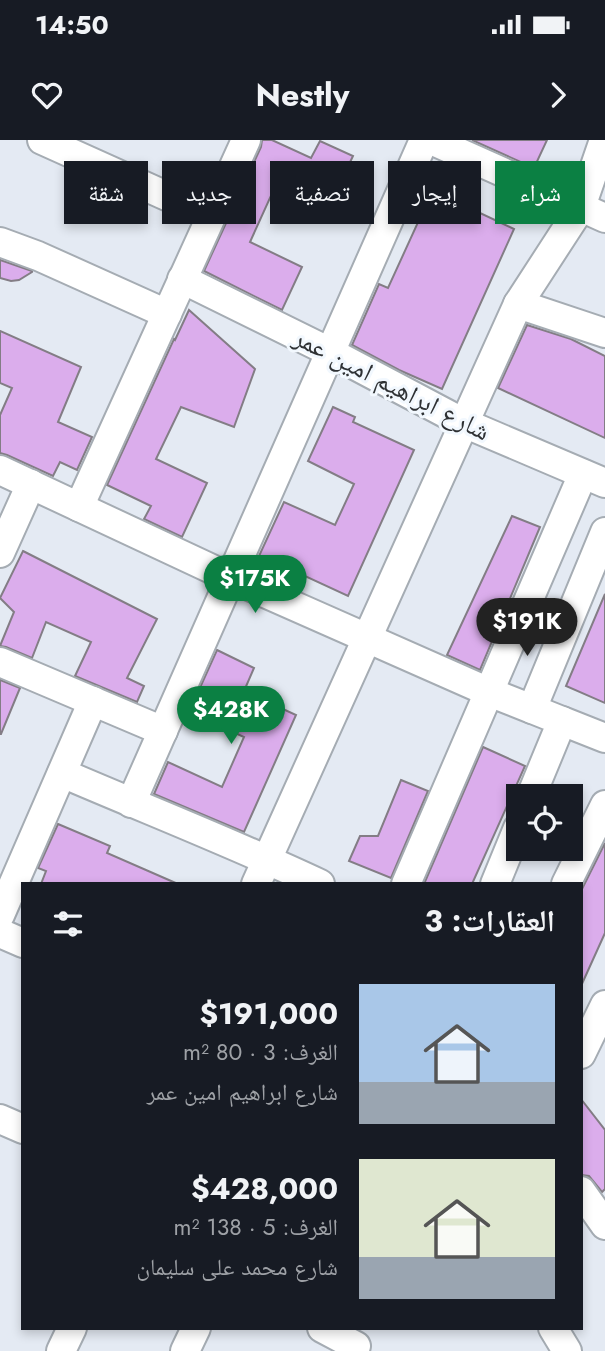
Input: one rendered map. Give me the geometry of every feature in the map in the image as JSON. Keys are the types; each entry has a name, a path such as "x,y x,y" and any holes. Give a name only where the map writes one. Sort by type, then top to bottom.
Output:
{"street":[{"path":"42,140 162,194"},
{"path":"236,161 246,140"},
{"path":"131,803 424,140"},
{"path":"431,140 593,213"},
{"path":"261,871 518,304 593,213 604,140"},
{"path":"79,507 207,224"},
{"path":"0,242 38,256 167,314"},
{"name":"شارع ابراهيم امين عمر","path":"182,279 464,422 594,478"},
{"path":"518,304 605,334"},
{"path":"0,470 231,578 489,692 605,738"},
{"path":"407,882 489,692 594,478"},
{"path":"0,553 31,484"},
{"path":"533,709 605,531"},
{"path":"0,662 163,732"},
{"path":"0,915 93,701"},
{"path":"536,784 562,720"},
{"path":"62,773 131,803 261,871 311,882"},
{"path":"567,882 605,805"},
{"path":"496,882 506,857"},
{"path":"0,933 21,942"},
{"path":"583,1049 598,1008"},
{"path":"0,1119 21,1128"},
{"path":"583,1194 605,1225"},
{"path":"61,1351 71,1330"},
{"path":"185,1351 195,1330"},
{"path":"327,1330 359,1342"},
{"path":"553,1330 567,1351"}],"building":[{"path":"262,140 272,140 311,158 320,141 353,156 351,161 270,161 270,198 250,242 302,267 282,310 204,271 226,224 256,224 255,161"},
{"path":"472,140 547,140 537,161 518,161"},
{"path":"481,213 495,220 495,224 503,224 514,229 442,389 352,345 379,284 388,288 417,224 481,224"},
{"path":"0,260 32,272 19,280 0,278"},
{"path":"189,310 255,369 234,427 181,407 156,459 207,483 182,537 144,519 151,506 107,485"},
{"path":"527,325 571,339 605,356 605,438 498,388"},
{"path":"0,331 81,367 58,422 92,437 77,470 60,462 53,476 0,453 0,415 12,388 0,383"},
{"path":"333,407 355,417 353,422 414,450 348,596 290,569 284,583 253,569 284,502 335,525 354,484 308,461"},
{"path":"512,516 540,527 480,670 447,655"},
{"path":"23,551 157,619 127,678 144,686 137,702 75,676 91,642 46,622 32,658 0,646 14,612 0,598"},
{"path":"605,594 605,703 566,686"},
{"path":"217,650 254,668 244,691 296,715 244,832 154,794 168,762 222,787 244,737 189,712"},
{"path":"0,680 20,688 1,734 0,734"},
{"path":"483,747 525,766 517,784 506,784 506,808 473,882 425,882"},
{"path":"401,780 428,791 391,878 349,861 360,836 378,836"},
{"path":"58,824 110,846 107,853 173,882 42,882 46,871 38,868"},
{"path":"605,843 605,933 583,982 583,887"},
{"path":"583,1102 605,1130 605,1189 602,1192 589,1176 583,1175"}]}
